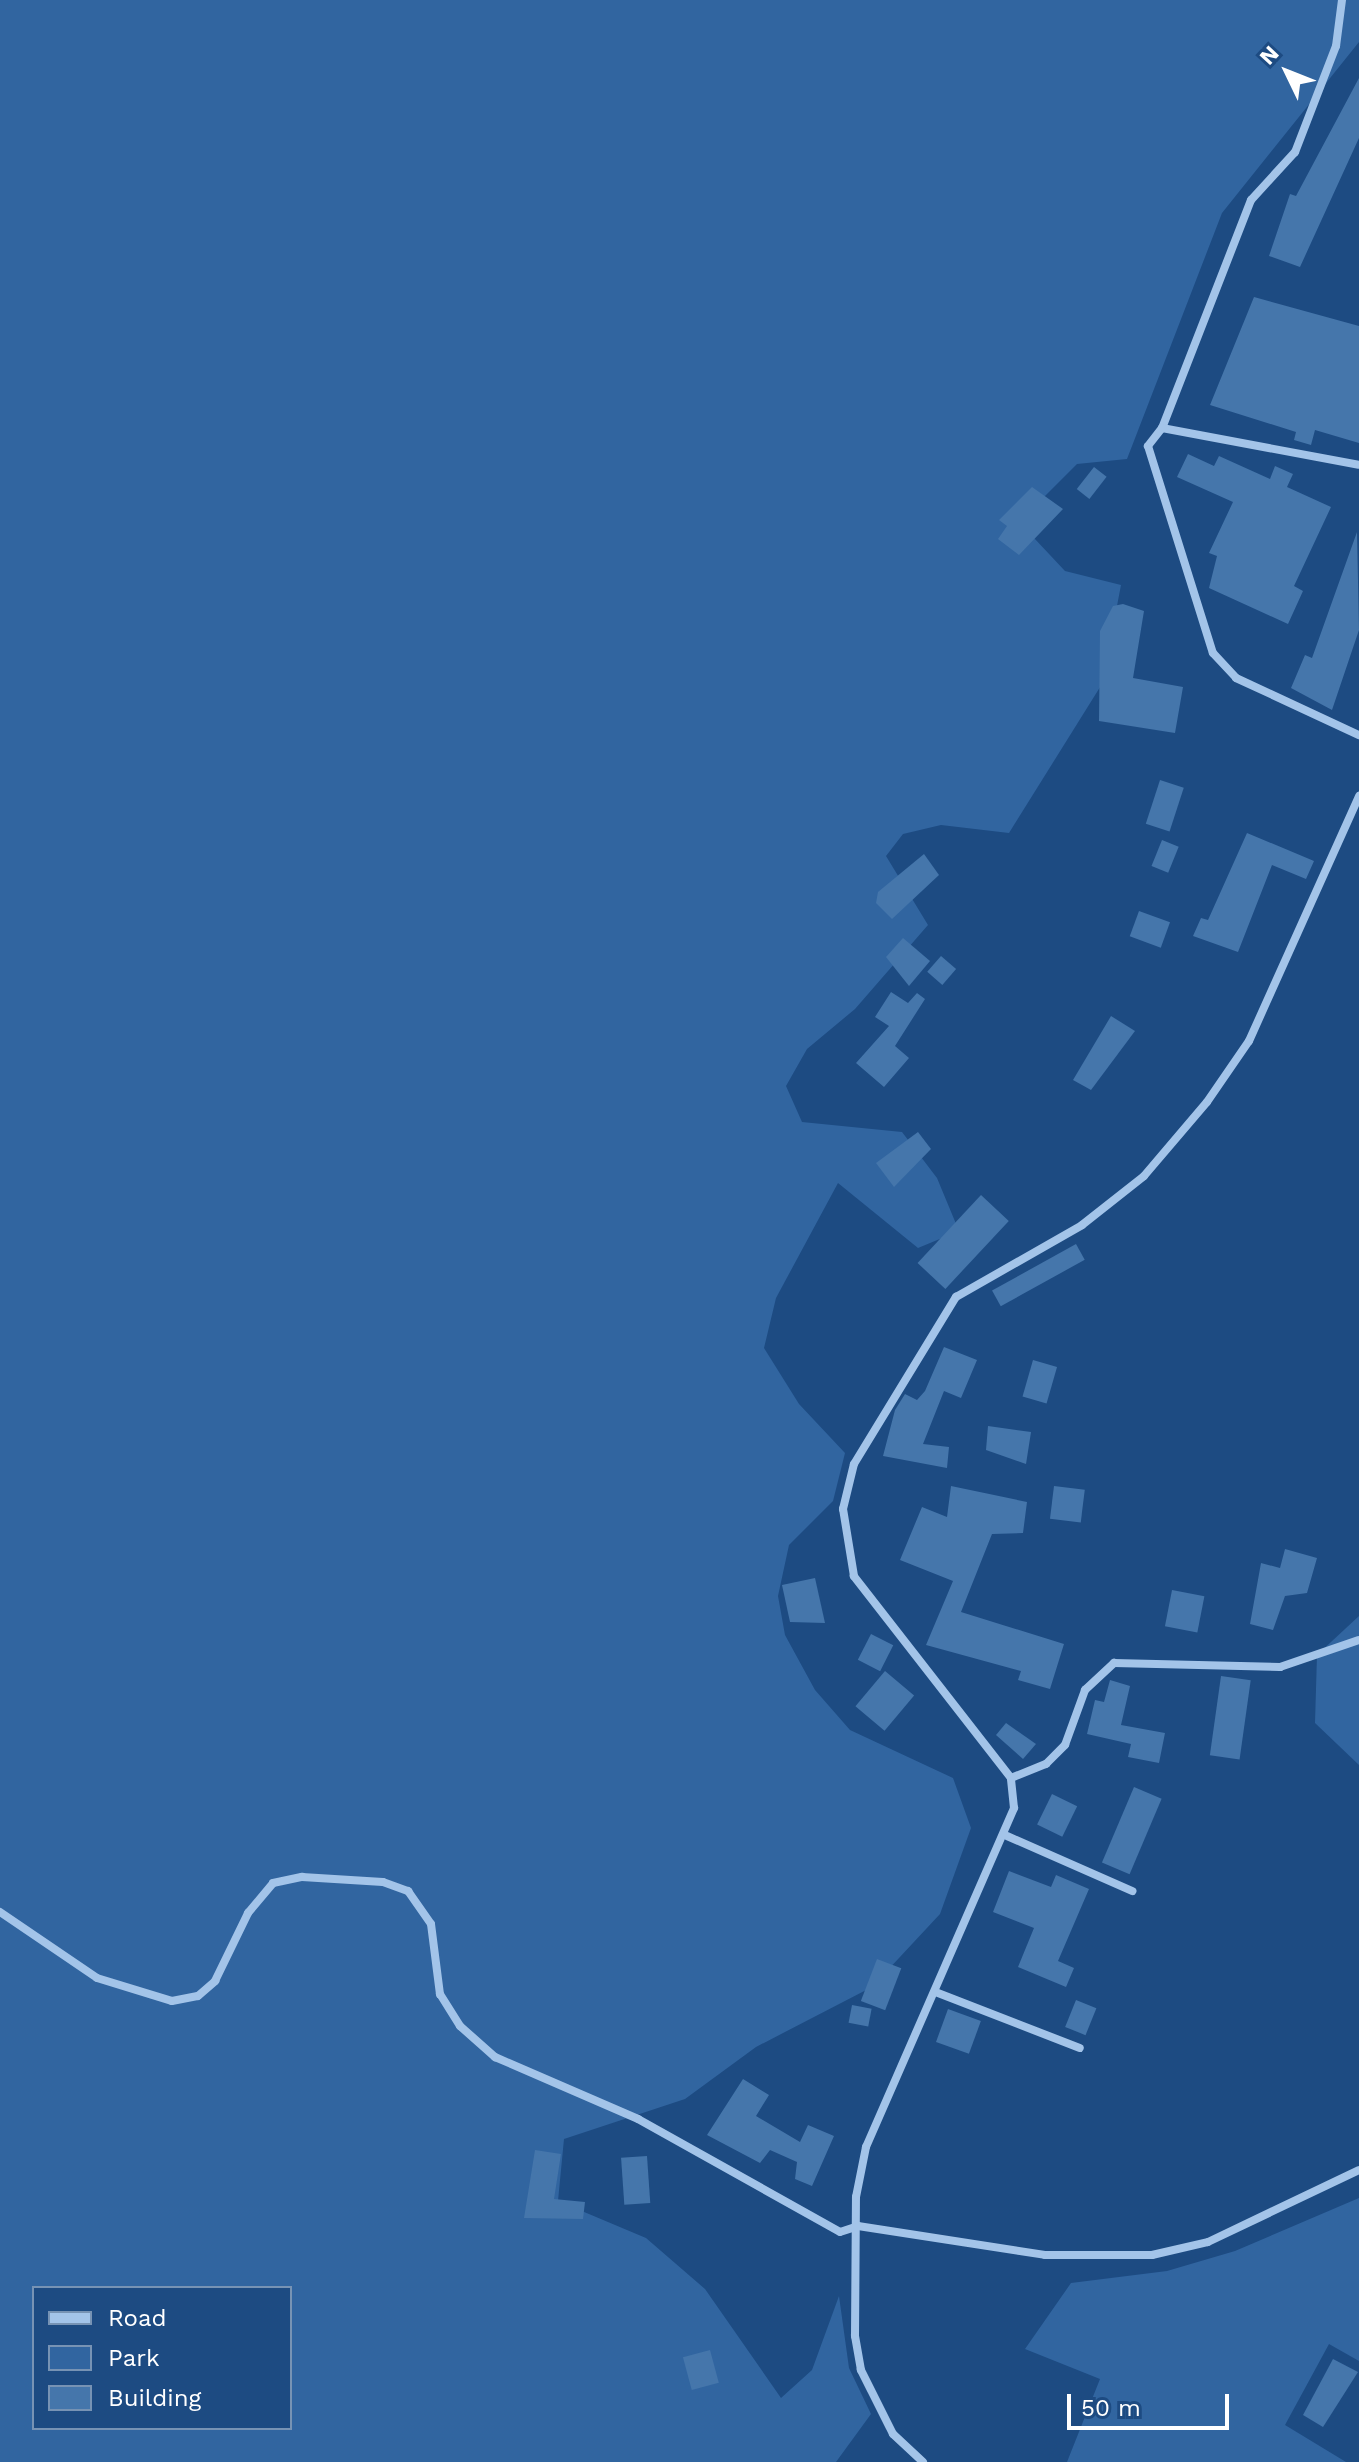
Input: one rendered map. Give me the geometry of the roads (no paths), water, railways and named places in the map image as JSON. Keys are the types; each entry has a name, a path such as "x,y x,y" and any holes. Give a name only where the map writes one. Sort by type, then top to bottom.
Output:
{"street":[{"path":"1342,0 1336,46 1295,152 1251,200 1162,428 1148,446 1213,653 1236,678 1359,735"},
{"path":"1162,428 1359,465"},
{"path":"923,2462 893,2434 861,2370 855,2336 856,2197 866,2147 1007,1836 1011,1778 854,1576 843,1509 854,1464 893,1389 956,1297 1082,1225 1144,1176 1207,1102 1249,1041 1359,796"},
{"path":"1011,1778 1046,1764 1065,1745 1085,1690 1114,1663 1280,1667 1359,1640"},
{"path":"1007,1836 1132,1891"},
{"path":"0,1912 97,1978 172,2001 198,1996 215,1981 248,1913 273,1883 302,1877 383,1882 408,1891 431,1924 440,1994 460,2026 495,2057 638,2119 840,2232 858,2226 1045,2255 1152,2255 1208,2242 1359,2170"},
{"path":"938,1993 1080,2048"}]}
